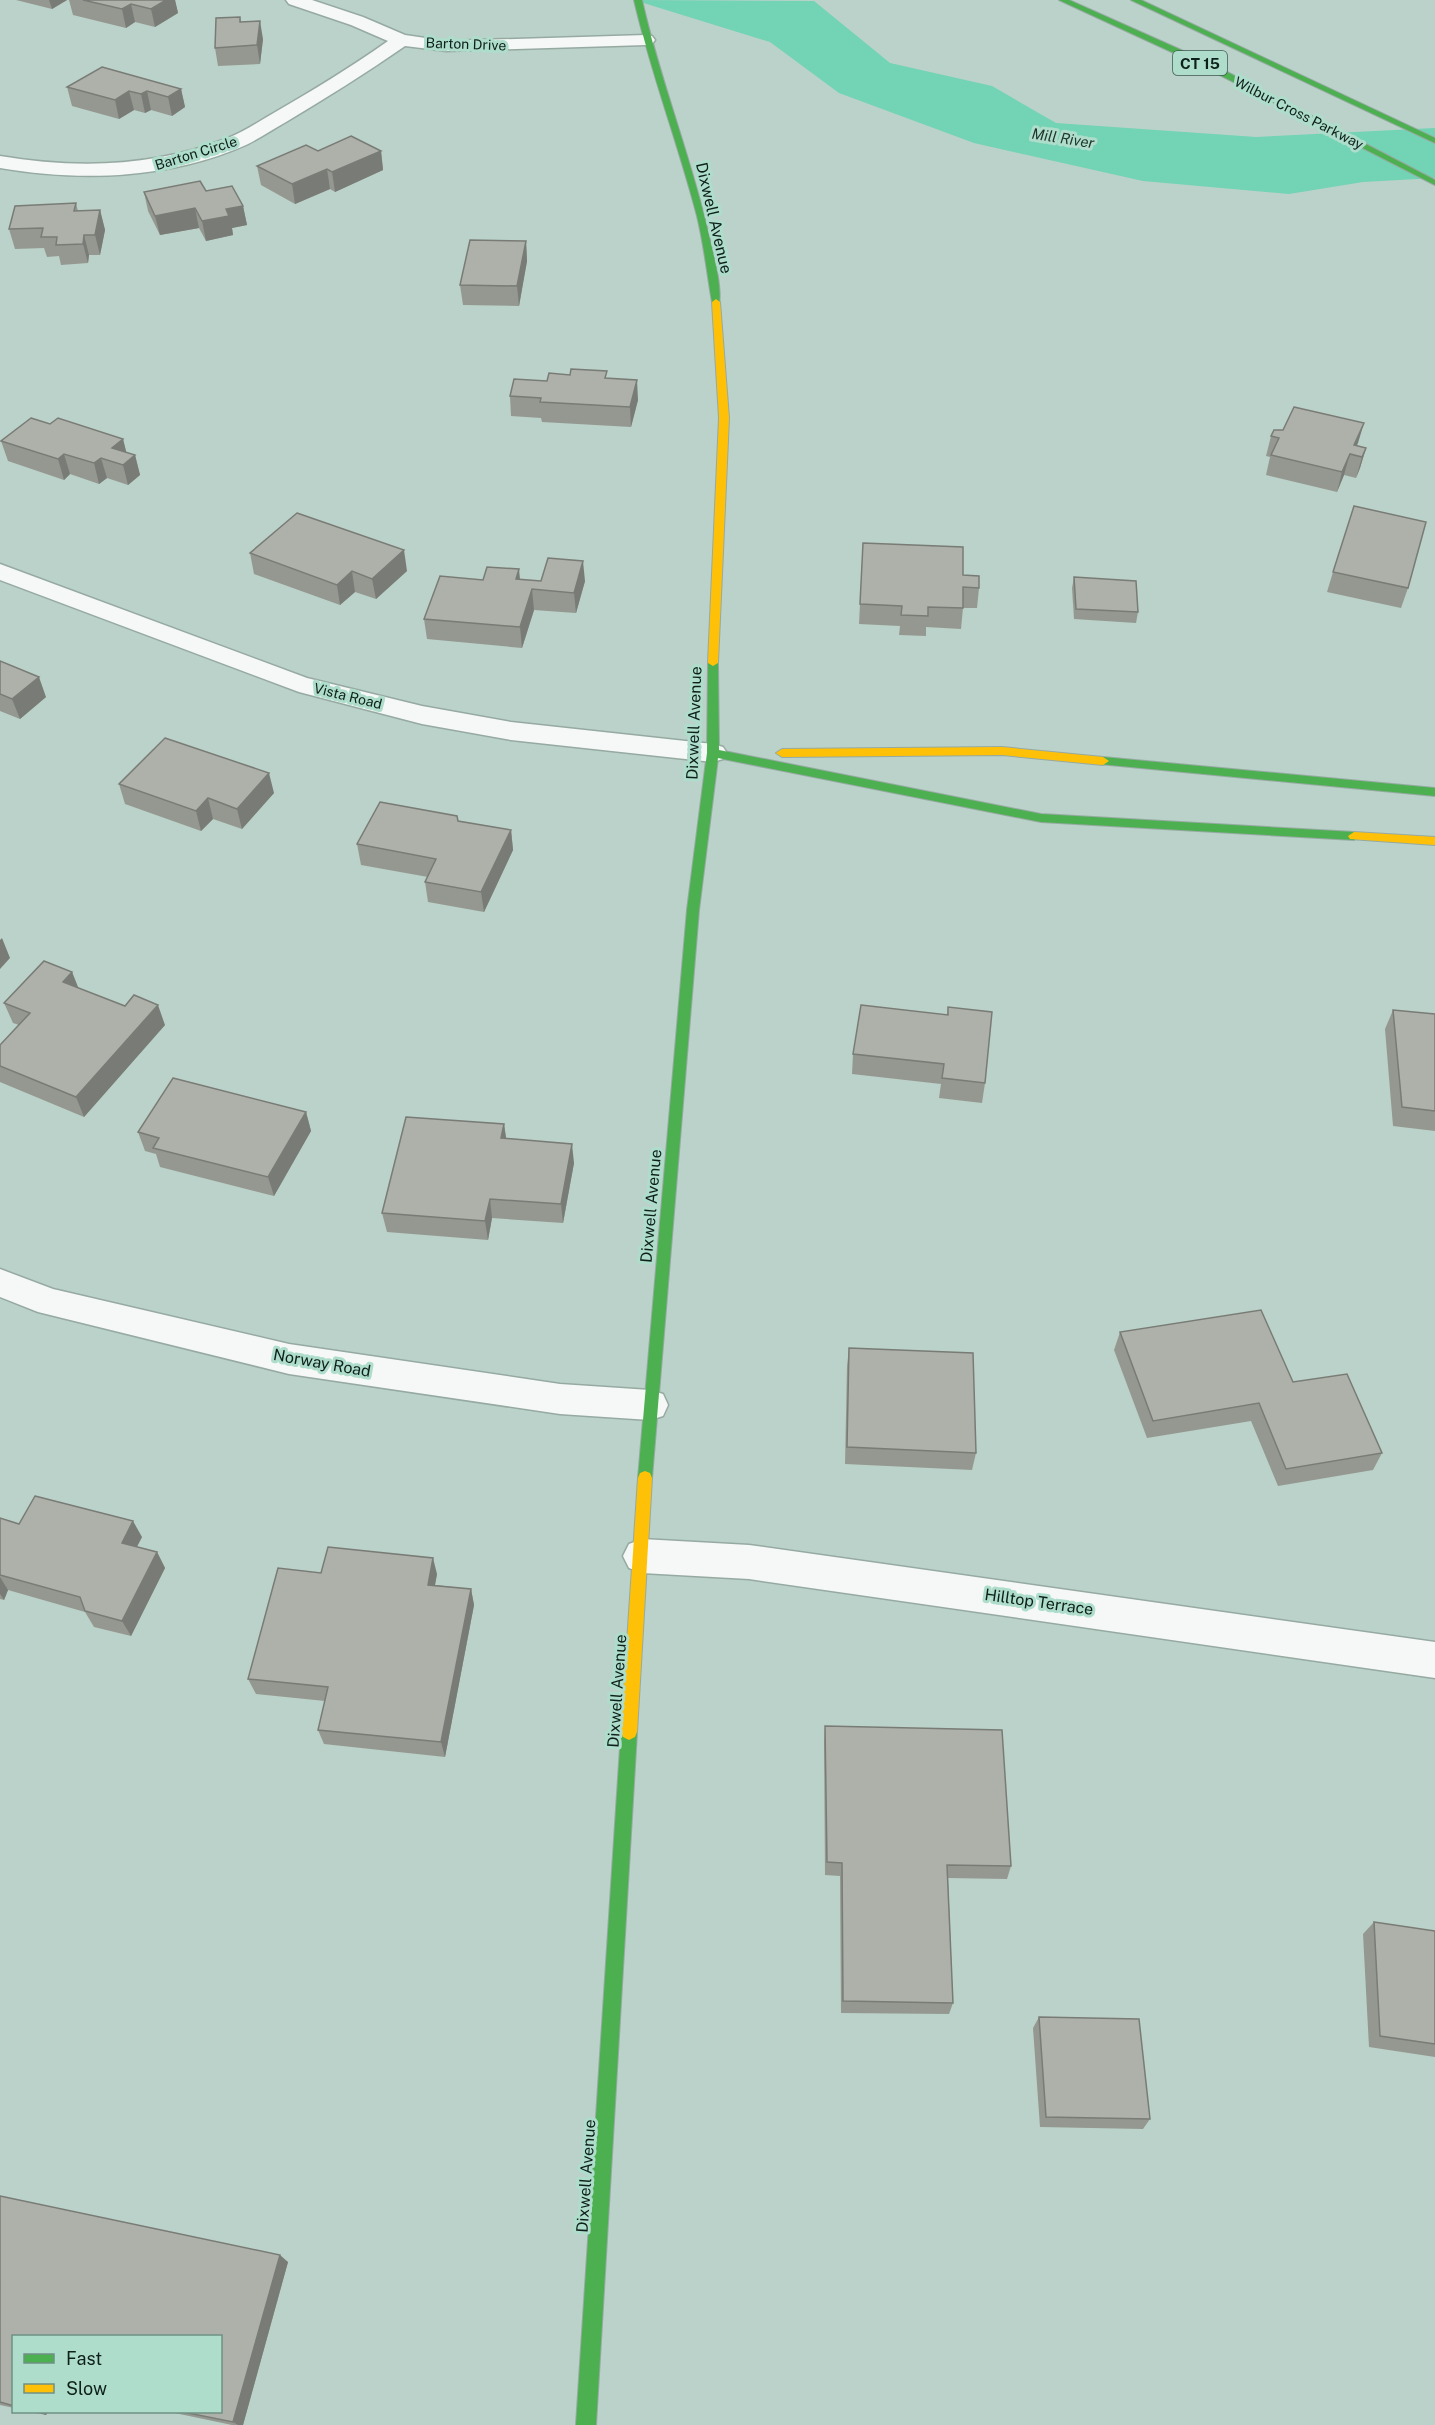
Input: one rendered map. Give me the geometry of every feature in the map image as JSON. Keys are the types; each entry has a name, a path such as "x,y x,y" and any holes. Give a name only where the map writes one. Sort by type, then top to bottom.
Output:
{"main road":[{"name":"Wilbur Cross Parkway","path":"1063,0 1112,20 1335,130 1435,183"},
{"name":"Wilbur Cross Parkway","path":"1135,0 1435,141"},
{"name":"Dixwell Avenue","path":"586,2425 650,1405 693,910 713,753 712,680 724,418 719,326 708,247 678,140 645,40 638,1"},
{"path":"713,753 1002,751 1435,792"},
{"path":"713,753 1041,818 1435,841"}],"street":[{"name":"Barton Drive","path":"295,0 346,17 400,40 446,46 645,40"},
{"name":"Barton Circle","path":"0,162 31,169 78,172 144,168 192,156 235,142 254,132 370,62 400,40"},
{"name":"Vista Road","path":"0,571 310,687 422,715 511,731 713,753"},
{"name":"Norway Road","path":"0,1283 50,1302 289,1359 560,1399 650,1405"},
{"name":"Hilltop Terrace","path":"642,1556 749,1562 1435,1660"}],"water":[{"name":"Mill River","path":"634,0 814,1 890,63 992,86 1056,123 1256,137 1435,128 1435,178 1363,182 1289,194 1143,181 974,143 839,93 770,42"}],"building":[{"path":"83,0 166,0 151,9 131,4 122,9"},
{"path":"240,17 240,22 260,21 257,45 215,48 216,18"},
{"path":"102,67 181,89 168,97 147,91 141,94 129,91 115,100 67,87"},
{"path":"351,136 381,151 332,172 327,169 292,184 257,166 306,145 318,151"},
{"path":"200,181 206,191 232,186 243,206 226,209 229,216 202,221 195,208 155,216 144,192"},
{"path":"76,203 74,211 100,210 95,235 84,235 83,244 56,245 57,237 41,237 43,228 9,229 15,206"},
{"path":"470,240 526,241 517,286 460,285"},
{"path":"571,369 607,371 605,378 637,380 630,407 540,402 541,398 510,396 514,379 547,381 549,373 570,375"},
{"path":"1294,407 1364,423 1354,445 1366,448 1362,457 1350,454 1342,472 1271,455 1279,438 1271,436 1274,430 1283,430"},
{"path":"31,418 50,424 58,418 123,439 112,448 135,455 123,465 101,458 94,463 64,454 58,459 1,441"},
{"path":"1354,506 1426,522 1408,588 1333,572"},
{"path":"297,513 404,550 372,579 352,571 337,585 250,553"},
{"path":"863,543 963,547 963,575 979,576 979,588 963,587 963,608 928,607 928,616 901,615 902,606 860,604"},
{"path":"548,558 583,561 574,593 532,589 520,627 424,619 440,576 483,580 487,567 519,569 516,579 541,581"},
{"path":"1074,577 1136,581 1138,612 1076,609"},
{"path":"0,661 39,677 12,699 0,694"},
{"path":"165,738 269,773 237,809 208,798 196,811 119,784"},
{"path":"380,802 457,816 458,821 511,830 481,892 425,882 436,859 357,844"},
{"path":"44,961 72,972 63,982 125,1006 134,995 158,1005 76,1097 0,1066 0,1045 30,1013 4,1003"},
{"path":"861,1005 948,1015 948,1007 992,1012 985,1083 942,1078 944,1064 853,1054"},
{"path":"1393,1010 1435,1014 1435,1111 1402,1107"},
{"path":"173,1078 306,1112 268,1177 153,1148 159,1138 138,1132"},
{"path":"406,1117 504,1124 501,1138 572,1144 561,1204 490,1199 485,1221 382,1213"},
{"path":"1261,1310 1293,1382 1347,1374 1382,1453 1286,1469 1259,1403 1153,1421 1120,1332"},
{"path":"849,1348 973,1353 976,1453 847,1447"},
{"path":"35,1496 133,1521 122,1543 157,1552 122,1621 85,1611 80,1597 0,1575 0,1518 19,1524"},
{"path":"328,1547 433,1558 428,1585 471,1589 441,1742 318,1730 328,1687 248,1679 278,1568 321,1573"},
{"path":"825,1726 1002,1730 1011,1866 947,1865 953,2003 843,2001 842,1863 827,1862"},
{"path":"1374,1922 1435,1931 1435,2044 1380,2036"},
{"path":"1039,2017 1139,2019 1150,2119 1046,2117"},
{"path":"0,2196 280,2255 233,2422 188,2413 222,2413 222,2335 12,2335 12,2405 0,2402"}],"traffic: fast":[{"path":"638,0 654,62 701,216 716,302"},
{"path":"1063,0 1205,64 1435,183"},
{"path":"1135,0 1435,141"},
{"path":"645,1478 693,910 713,753 713,663"},
{"path":"713,753 1041,818 1354,836"},
{"path":"1103,761 1435,792"},
{"path":"586,2425 629,1732"}],"traffic: slow":[{"path":"713,663 724,418 716,302"},
{"path":"782,753 1002,751 1103,761"},
{"path":"1354,836 1435,841"},
{"path":"629,1732 645,1478"}]}
